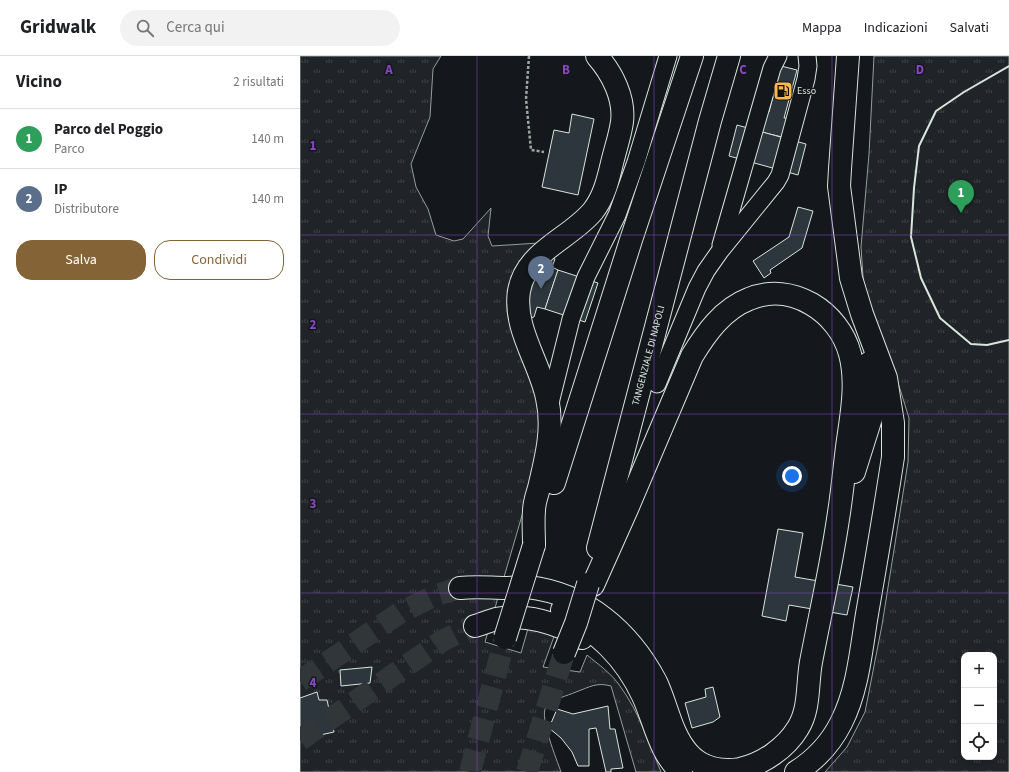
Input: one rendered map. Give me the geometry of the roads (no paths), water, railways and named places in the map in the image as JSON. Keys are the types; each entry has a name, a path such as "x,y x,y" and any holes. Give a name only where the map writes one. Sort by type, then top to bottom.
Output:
{"highway":[{"path":"534,544 534,511 549,444 550,414 548,399 541,376 523,330 519,314 519,291 522,279 536,259 554,242 584,220 594,210 602,198 622,121 616,84 611,74 597,56"},
{"path":"505,638 631,240 692,56"},
{"name":"TANGENZIALE DI NAPOLI","path":"591,585 621,463 710,121 729,56"},
{"path":"838,519 871,418 873,390 868,360 845,296 836,252 831,215 831,166 839,56"},
{"path":"796,772 817,756 830,741 848,707 858,667 893,458 893,423 891,403 886,378 862,314 852,278 839,186 848,56"},
{"path":"852,278 852,210 863,56"},
{"path":"460,588 474,586 509,588 524,586 539,589 573,600 588,606 625,638 646,667 660,692 678,738 686,751 693,758 710,768 722,770 752,766 777,751 798,728 804,715 810,669 838,519 854,386 851,356 847,343 836,324 817,306 791,295 762,295 749,299 723,315 698,345 627,509 591,585 576,623 564,653"},
{"path":"621,463 657,384"},
{"path":"509,588 562,610 594,632 604,641 626,666 635,681 655,726 660,744 667,756 681,772"},
{"path":"475,626 496,619 524,618 540,620 557,625 574,633 587,642 608,661 628,686 655,726"}],"lane":[{"path":"550,414 551,399 572,319 586,277 617,215 636,162 668,56"},
{"path":"720,252 772,68 778,56"},
{"path":"657,384 697,288 720,252 780,175 806,79 808,66 807,56"},
{"path":"621,203 624,148 622,121"}],"tunnel":[{"path":"300,681 401,612 436,595 460,588"},
{"path":"300,740 442,641 475,626"},
{"path":"470,772 505,638"},
{"path":"527,772 564,653"}],"place":[{"name":"Esso","path":"783,91"},
{"name":"Parco del Poggio","path":"961,213"},
{"name":"IP","path":"541,289"}]}
